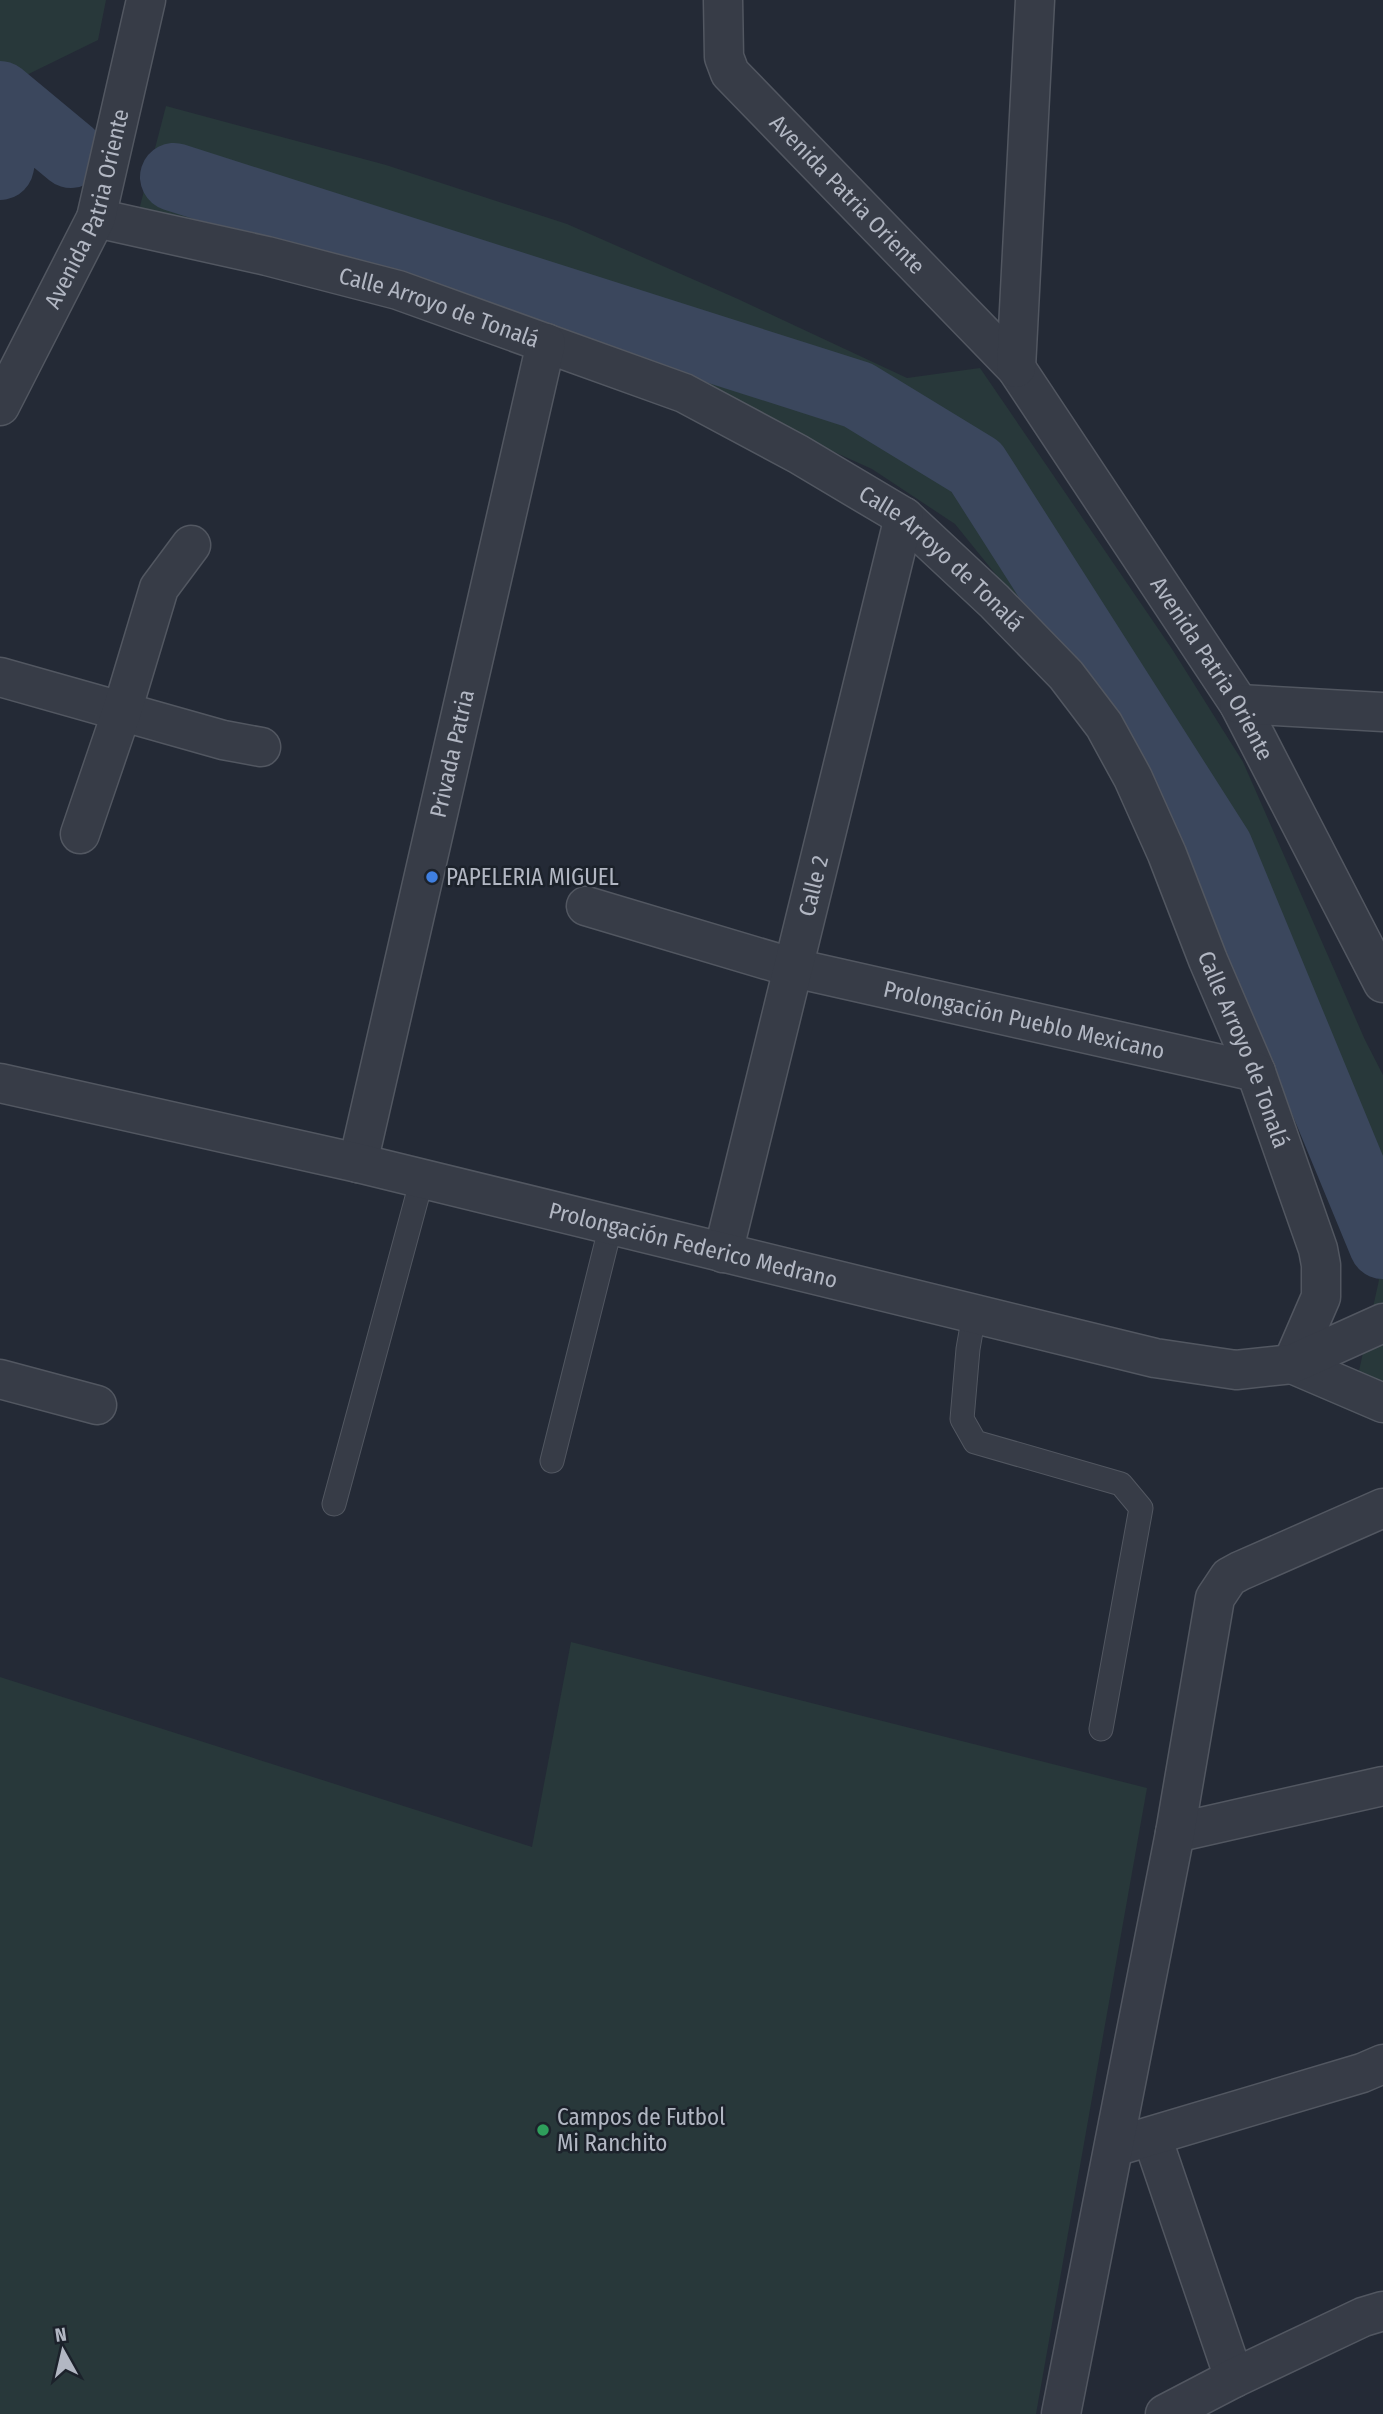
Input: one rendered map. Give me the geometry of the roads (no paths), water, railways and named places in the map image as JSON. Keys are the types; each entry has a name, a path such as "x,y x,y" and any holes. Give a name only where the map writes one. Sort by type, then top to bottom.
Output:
{"street":[{"name":"Avenida Patria Oriente","path":"0,406 96,218 146,0"},
{"name":"Avenida Patria Oriente","path":"723,0 724,57 730,73 1016,368 1239,704 1383,983"},
{"path":"1016,368 1035,0"},
{"name":"Calle Arroyo de Tonalá","path":"96,218 398,289 684,393 798,454 904,517 994,601 1066,675 1104,725 1133,778 1161,841 1256,1072 1318,1249 1321,1265 1321,1297 1292,1364"},
{"name":"Privada Patria","path":"358,1163 546,343"},
{"name":"Calle 2","path":"723,1253 904,517"},
{"path":"80,834 122,711 159,588 191,545"},
{"path":"0,677 223,740 261,747"},
{"path":"1239,704 1383,712"},
{"name":"Prolongación Pueblo Mexicano","path":"586,906 794,968 1256,1072"},
{"name":"Prolongación Federico Medrano","path":"0,1083 358,1163 1155,1358 1236,1370 1292,1364 1380,1325"},
{"path":"1292,1364 1383,1402"},
{"path":"0,1379 97,1405"},
{"path":"1061,2414 1175,1833 1215,1598 1229,1577 1383,1508"},
{"path":"1175,1833 1383,1786"},
{"path":"1114,2147 1362,2073 1383,2064"},
{"path":"1152,2137 1234,2378"},
{"path":"1164,2414 1363,2316 1383,2311"}],"lane":[{"path":"334,1504 422,1179"},
{"path":"552,1461 611,1225"},
{"path":"974,1314 962,1419 975,1442 1121,1484 1141,1508 1101,1729"}],"waterway":[{"path":"0,95 71,154"},
{"path":"0,166 12,105"},
{"path":"174,177 858,395 976,467 1219,848 1383,1245"}],"place":[{"name":"PAPELERIA MIGUEL","path":"432,877"},
{"name":"Campos de Futbol Mi Ranchito","path":"543,2130"}]}
